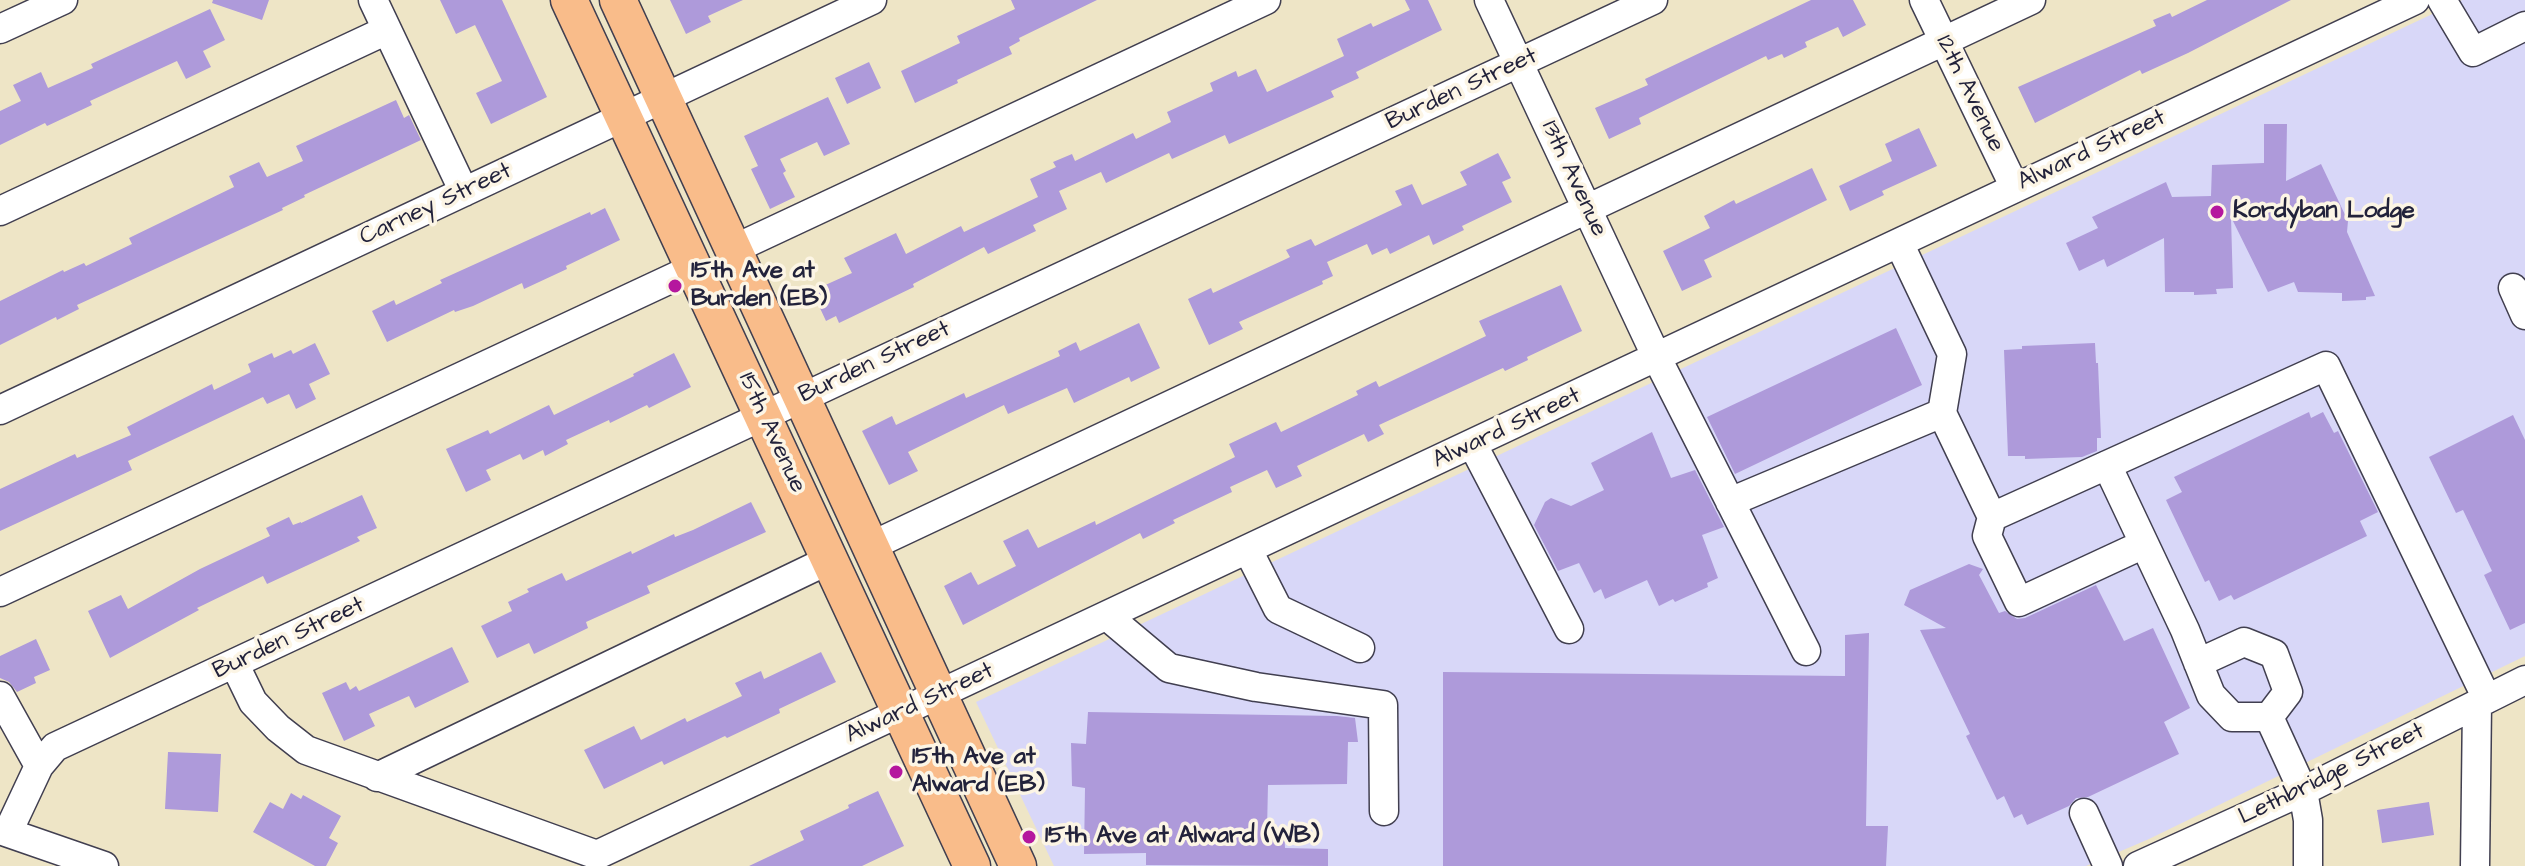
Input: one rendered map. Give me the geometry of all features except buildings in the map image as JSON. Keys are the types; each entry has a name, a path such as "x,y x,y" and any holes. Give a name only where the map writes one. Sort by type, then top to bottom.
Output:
{"main road":[{"name":"15th Avenue","path":"569,0 971,866"},
{"name":"15th Avenue","path":"618,0 1018,866"}],"street":[{"path":"0,29 63,0"},
{"path":"373,0 464,192"},
{"name":"Carney Street","path":"0,410 872,0"},
{"path":"732,250 1266,0"},
{"name":"13th Avenue","path":"1489,0 1657,358 1806,651"},
{"name":"Burden Street","path":"4,831 39,766 55,747 1653,0"},
{"name":"12th Avenue","path":"1924,0 2015,188"},
{"path":"871,546 2031,0"},
{"name":"Alward Street","path":"377,777 597,855 2415,0"},
{"path":"2442,0 2473,52 2525,26"},
{"path":"0,211 387,30"},
{"path":"1899,243 1952,354 1942,413 1992,517 1987,536 2019,602 2144,544"},
{"path":"0,592 694,268"},
{"path":"2513,288 2525,315"},
{"path":"1992,517 2326,366 2482,701 2475,866"},
{"path":"1730,502 1942,413"},
{"path":"1473,445 1569,629"},
{"path":"2107,465 2211,695 2232,717 2269,717"},
{"path":"1248,550 1278,609 1360,648"},
{"path":"235,665 253,702 278,728 306,750 377,777 831,559"},
{"path":"1107,616 1169,668 1256,687 1383,705 1384,811"},
{"path":"2198,663 2244,642 2274,654 2288,692 2269,717"},
{"name":"Lethbridge Street","path":"2142,865 2303,791 2525,680"},
{"path":"0,696 39,766"},
{"path":"2269,717 2303,791 2308,820 2308,866"},
{"path":"2084,813 2108,866"},
{"path":"4,831 104,866"}],"shaded area":[{"path":"2462,0 2525,0 2525,656 2149,839 2086,866 1054,866 976,702"}],"place":[{"name":"Kordyban Lodge","path":"2217,212"},
{"name":"15th Ave at Burden (EB)","path":"675,286"},
{"name":"15th Ave at Alward (EB)","path":"896,772"},
{"name":"15th Ave at Alward (WB)","path":"1029,837"}]}
